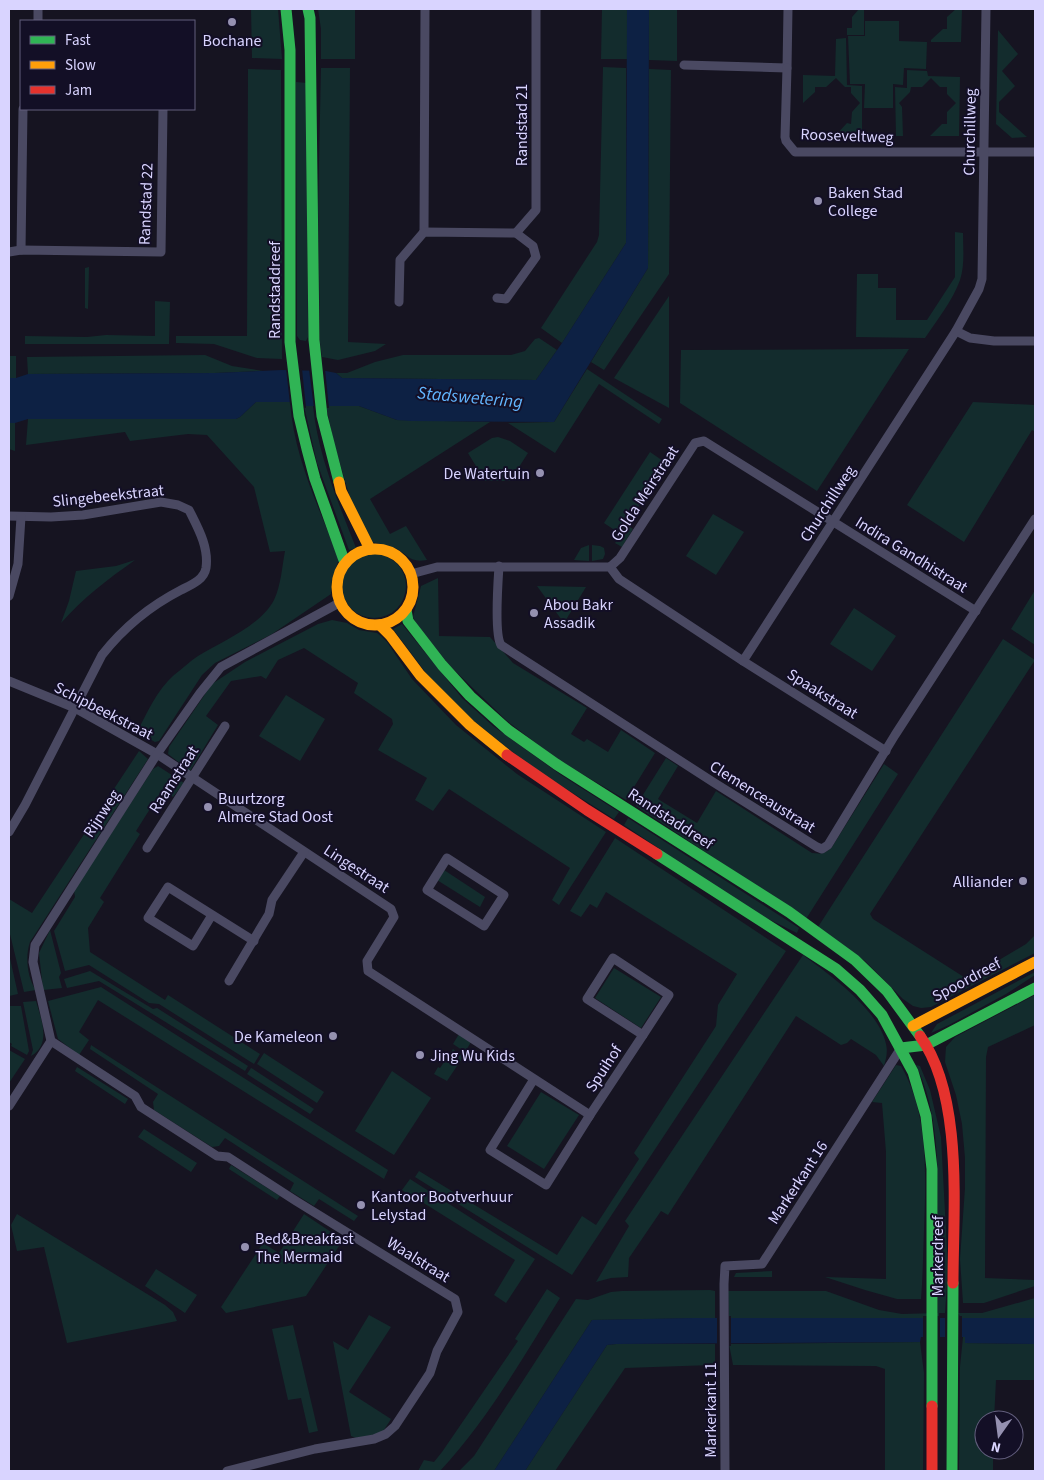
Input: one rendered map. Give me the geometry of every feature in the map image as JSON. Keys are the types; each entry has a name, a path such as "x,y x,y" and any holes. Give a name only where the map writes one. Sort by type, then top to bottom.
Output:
{"main road":[{"name":"Randstaddreef","path":"286,9 290,50 290,342 299,416 315,479 345,563"},
{"path":"308,9 311,50 314,340 322,416 342,491 370,549"},
{"path":"370,549 394,554 404,563 411,574 413,586 412,599 406,610 399,618 390,623 380,625 367,625 356,621 346,613 339,603 336,592 340,572 345,563 352,556 370,549"},
{"name":"Randstaddreef","path":"406,610 408,621 442,665 492,716 556,764 789,912 834,944 855,960 887,991 926,1046"},
{"path":"380,625 390,635 420,675 470,725 503,752 836,969 860,990 882,1016 901,1048"},
{"name":"Spoordreef","path":"913,1026 1035,962"},
{"path":"901,1048 926,1046 1035,988"},
{"path":"901,1048 913,1026"},
{"name":"Markerdreef","path":"926,1046 943,1085 953,1154 952,1471"},
{"name":"Markerdreef","path":"901,1048 913,1072 926,1116 932,1169 932,1471"}],"street":[{"path":"399,302 400,260 424,232 425,9"},
{"name":"Randstad 21","path":"516,233 536,210 536,9"},
{"name":"Rooseveltweg","path":"788,9 785,137 786,141 796,152 984,152"},
{"name":"Churchillweg","path":"743,661 956,331 979,289 982,279 986,9"},
{"path":"684,65 787,68"},
{"path":"20,250 22,110"},
{"name":"Randstad 22","path":"9,252 20,250 161,252 163,110"},
{"path":"984,152 1035,152"},
{"path":"424,232 516,233 533,246 536,257 506,299 498,298"},
{"path":"956,331 970,338 994,341 1035,341"},
{"name":"Golda Meirstraat","path":"610,567 620,558 695,443 704,441 833,522"},
{"name":"Slingebeekstraat","path":"9,516 83,516 161,502 178,504 190,510 204,541 206,569 198,581 160,600 147,609 102,655 26,805 9,832"},
{"path":"9,596 18,564 21,517"},
{"name":"Clemenceaustraat","path":"499,566 498,640 501,645 713,782 817,847 822,848 828,845 1035,519"},
{"name":"Indira Gandhistraat","path":"833,522 976,610"},
{"path":"411,574 436,567 610,567 619,580 743,661"},
{"name":"Rijnweg","path":"51,1041 33,962 35,945 157,754 200,693 221,667 339,603"},
{"name":"Spaakstraat","path":"743,661 886,751"},
{"name":"Schipbeekstraat","path":"9,681 75,708 157,754"},
{"name":"Raamstraat","path":"147,848 225,726"},
{"name":"Lingestraat","path":"157,754 391,910 394,917 367,961 368,971 534,1079"},
{"path":"229,981 269,914 272,900 304,852"},
{"path":"447,858 504,895 484,926 427,890 447,858"},
{"path":"212,915 194,946 148,918 168,887 254,941"},
{"name":"Spuihof","path":"534,1079 490,1150 546,1185 669,995 613,958 587,999 643,1035"},
{"path":"9,1106 51,1041"},
{"name":"Waalstraat","path":"51,1041 135,1096 141,1107 217,1156 228,1157 455,1299 458,1312 436,1351 430,1373 395,1426 386,1434 374,1439 315,1450 227,1471"},
{"name":"Markerkant 16","path":"724,1310 725,1266 762,1264 901,1048"},
{"path":"534,1079 590,1115 588,1118"},
{"name":"Markerkant 11","path":"724,1310 725,1471"}],"green space":[{"path":"251,9 278,9 282,59 252,58"},
{"path":"318,9 355,9 355,59 321,59 321,29"},
{"path":"602,9 627,9 627,59 601,59"},
{"path":"649,9 677,9 677,61 649,60"},
{"path":"859,9 864,9 864,35 847,35 847,28 852,28 852,17"},
{"path":"956,9 962,9 961,42 931,42 943,29 947,29 947,17"},
{"path":"865,21 899,21 899,41 927,42 926,69 904,68 903,85 893,84 893,108 864,108 865,84 850,84 848,36 865,36"},
{"path":"998,30 1018,54 1002,71 1015,86 999,102 999,112 1027,137 1012,138 996,124"},
{"path":"846,38 847,85 862,86 862,135 836,135 847,123 851,124 852,112 860,103 851,93 851,87 845,87 836,78 826,87 815,87 815,92 803,103 803,75 835,76 836,39"},
{"path":"603,67 626,68 626,243 562,343 541,328 597,242 599,235"},
{"path":"321,68 350,68 348,342 386,344 375,351 338,360 322,357 320,343 318,208"},
{"path":"248,69 281,70 282,359 257,358 214,344 176,343 176,336 247,336"},
{"path":"649,69 671,70 669,274 604,370 591,362 648,268"},
{"path":"907,70 927,71 928,76 960,77 959,136 930,136 942,124 947,124 947,112 956,103 947,94 947,87 940,87 931,78 922,87 911,87 910,92 899,103 902,107 903,136 896,136 895,87 907,88"},
{"path":"296,82 307,83 308,337 306,341 300,340 297,336"},
{"path":"955,232 963,233 962,274 949,302 925,338 856,337 857,274 878,274 878,288 896,288 896,320 927,320 955,277"},
{"path":"89,267 88,309 85,308 85,268"},
{"path":"669,296 669,408 614,378"},
{"path":"155,301 170,302 169,344 25,344 25,336 155,336"},
{"path":"539,338 557,350 536,380 342,378 336,373 347,373 375,362 403,355 511,355 525,351 535,339"},
{"path":"909,349 817,491 680,403 681,350"},
{"path":"205,355 232,366 263,371 28,374 27,357"},
{"path":"9,356 16,356 16,378 9,378"},
{"path":"587,369 662,419 659,424 599,384 555,453 508,423 505,423 554,422"},
{"path":"256,402 290,402 292,422 308,482 339,559 332,579 331,594 272,634 215,663 202,675 159,741 155,742 137,732 157,695 174,675 192,660 240,632 260,618 268,609 274,600 278,588 285,551 270,552 254,487 207,435 188,434 130,441 125,432 26,445 28,419 236,419"},
{"path":"973,402 1035,405 1035,432 1032,430 964,542 907,505"},
{"path":"304,406 313,406 324,460 356,548 349,550 317,463"},
{"path":"326,406 359,406 397,420 490,422 370,499 390,534 406,526 427,560 416,560 395,548 371,542 350,498 334,443"},
{"path":"9,423 15,423 15,451 9,449"},
{"path":"498,437 510,441 528,453 510,481 485,481 468,453 492,438"},
{"path":"650,452 666,463 627,525 633,529 622,547 615,543 618,539 613,536 616,531 604,523"},
{"path":"713,514 744,532 716,575 686,556"},
{"path":"589,545 589,561 574,560 581,548"},
{"path":"592,545 604,548 605,554 603,559 592,561"},
{"path":"374,554 392,560 400,568 406,586 400,604 392,612 374,618 356,612 348,604 342,586 348,568 356,560"},
{"path":"135,560 96,589 61,623 69,601 76,571 116,566"},
{"path":"438,578 439,636 490,637 513,663 587,708 571,734 584,742 587,739 608,752 621,730 655,753 626,800 557,759 507,721 450,666 417,625 413,617 421,586"},
{"path":"537,586 586,587 564,623"},
{"path":"1035,590 1035,645 1011,629"},
{"path":"854,608 896,636 872,671 830,644"},
{"path":"332,620 347,623 359,630 377,633 381,636 412,679 456,725 517,774 606,832 559,905 552,900 570,868 449,789 433,811 415,800 427,778 378,750 393,724 392,719 354,693 358,683 304,648 278,660 266,679 261,676 231,681 206,716 218,725 190,771 168,754 169,747 212,684 245,662 318,624"},
{"path":"402,624 462,698 493,726 561,775 619,812 614,819 533,768 456,707 429,677 393,629"},
{"path":"1003,639 1035,660 870,914 873,919 967,979 1026,944 1035,935 1035,953 931,1007 921,1008 913,1006 903,999 865,961 818,927"},
{"path":"286,695 325,719 300,761 259,736"},
{"path":"139,751 148,759 30,942 28,948 28,967 36,990 24,992 9,930 9,899 32,913"},
{"path":"666,758 678,766 658,799 697,823 716,791 812,853 825,852 832,847 884,764 898,774 806,919 636,806"},
{"path":"158,766 184,783 173,797 162,790 136,831 140,834 100,898 104,902 88,928 90,952 165,1000 168,995 260,1054 254,1064 159,1004 149,1003 89,965 65,971 54,931 75,897 74,890 153,769"},
{"path":"628,818 799,928 797,933 754,912 624,825"},
{"path":"615,838 786,951 572,1275 415,1177 419,1171 557,1255 582,1216 596,1225 639,1159 634,1153 716,1026 718,1005 737,974 606,892 597,908 590,904 581,917 570,911"},
{"path":"444,870 485,897 480,907 437,880"},
{"path":"50,930 61,973 59,977 62,988 43,990 39,953"},
{"path":"9,954 18,994 9,996"},
{"path":"803,955 852,994 874,1019 882,1031 886,1044 887,1053 884,1066 876,1055 851,1039 841,1045 796,1016 668,1215 661,1211 629,1258 628,1277 611,1278 596,1282 629,1226 625,1221"},
{"path":"614,968 661,997 641,1028 595,998"},
{"path":"90,971 153,1009 157,1008 248,1066 245,1071 99,981 67,988 64,979"},
{"path":"1035,972 1035,975 1006,994 931,1033 937,1024"},
{"path":"101,987 388,1170 384,1179 98,1000 79,1032 89,1040 79,1055 58,1039 48,1001"},
{"path":"1035,995 1035,1025 988,1047 986,1057 985,1278 1035,1280 1035,1286 984,1303 963,1303 960,1259 965,1158 962,1124 956,1095 945,1062 946,1047 955,1037"},
{"path":"36,1001 42,1023 43,1038 37,1051 31,1056 33,1050 23,1002"},
{"path":"9,1006 21,1006 29,1051 27,1055 11,1046 12,1044 9,1042"},
{"path":"459,1034 471,1042 465,1052 453,1044"},
{"path":"91,1045 358,1216 354,1221 319,1199 314,1206 290,1191 294,1183 225,1138 219,1146 212,1147 154,1110 153,1102 158,1094 90,1049"},
{"path":"453,1049 463,1057 447,1081 434,1074"},
{"path":"9,1050 25,1059 9,1083"},
{"path":"264,1053 324,1092 317,1103 257,1064"},
{"path":"896,1065 901,1066 917,1104 924,1146 925,1188 921,1299 897,1299 825,1277 886,1279 886,1152 882,1103 872,1102"},
{"path":"916,1065 920,1066 930,1090 941,1137 948,1269 945,1313 939,1313 939,1318 729,1318 728,1291 826,1291 879,1310 902,1314 938,1313 937,1156 929,1100"},
{"path":"77,1067 128,1099 125,1104 75,1071"},
{"path":"251,1068 314,1109 310,1114 247,1074"},
{"path":"392,1071 431,1098 394,1155 355,1131"},
{"path":"541,1092 579,1115 544,1169 507,1146"},
{"path":"144,1129 197,1163 191,1172 138,1137"},
{"path":"231,1165 280,1196 277,1200 229,1169"},
{"path":"410,1179 535,1259 506,1303 494,1295 515,1260 422,1202 424,1199 414,1193 411,1197 402,1190"},
{"path":"17,1214 165,1305 173,1312 177,1321 67,1343 44,1247 17,1251 11,1225"},
{"path":"304,1214 343,1240 306,1296 226,1313 221,1307 263,1243 279,1253"},
{"path":"156,1269 197,1295 185,1313 145,1286"},
{"path":"772,1271 772,1277 734,1277 736,1273"},
{"path":"547,1289 560,1298 489,1410 440,1471 418,1471 424,1460 434,1462 442,1452 518,1341 515,1339"},
{"path":"622,1291 715,1291 715,1318 592,1320 494,1471 459,1471 474,1456 576,1299 588,1300 611,1292"},
{"path":"1035,1298 1035,1318 961,1318 958,1313 982,1313"},
{"path":"369,1315 391,1327 349,1392 391,1419 382,1433 356,1438 351,1436 333,1341 348,1350"},
{"path":"293,1325 318,1431 309,1433 301,1398 288,1400 272,1329"},
{"path":"963,1337 965,1337 965,1343 1035,1344 1035,1380 996,1380 994,1410 974,1410 974,1460 993,1460 993,1471 959,1471 960,1367"},
{"path":"920,1342 924,1373 923,1471 885,1471 885,1369 876,1366 733,1365 729,1344"},
{"path":"715,1344 715,1363 712,1365 625,1368 555,1471 525,1471 607,1345"}],"water":[{"name":"Stadswetering","path":"627,9 649,9 648,268 554,422 411,421 397,420 359,406 304,406 290,402 256,402 236,419 28,419 9,423 9,378 28,374 215,373 282,370 326,371 336,373 342,378 536,380 626,243"},
{"path":"692,1318 1035,1318 1035,1344 965,1343 965,1337 921,1337 920,1342 607,1345 525,1471 494,1471 592,1320"}],"pier":[{"path":"286,368 302,369 306,408 290,404"},
{"path":"309,369 325,369 329,408 314,408"},
{"path":"717,1316 731,1316 731,1346 717,1346"},
{"path":"923,1316 940,1316 940,1339 923,1339"},
{"path":"945,1316 962,1316 962,1339 945,1339"}],"traffic: fast":[{"path":"286,9 290,50 290,342 299,416 307,449 315,479 345,563"},
{"path":"308,9 310,18 314,340 322,416 339,482"},
{"path":"406,610 408,621 442,665 470,696 508,730 556,764 789,912 855,960 887,991 920,1036"},
{"path":"657,854 836,969 860,990 882,1015 913,1072 926,1116 932,1169 932,1406"},
{"path":"901,1048 926,1045 1035,988"},
{"path":"952,1471 953,1283"}],"traffic: slow":[{"path":"339,482 341,491 370,549"},
{"path":"375,549 390,552 402,560 410,572 413,587 410,602 402,614 390,622 375,625 360,622 348,614 340,602 337,587 340,572 348,560 360,552 375,549"},
{"path":"380,625 390,635 420,675 470,725 507,755"},
{"path":"913,1026 1035,962"}],"traffic: jam":[{"path":"507,755 587,810 657,854"},
{"path":"920,1036 934,1061 944,1090 950,1122 954,1189 953,1283"},
{"path":"932,1406 932,1471"}],"place":[{"name":"Bochane","path":"232,22"},
{"name":"Baken Stad College","path":"818,201"},
{"name":"De Watertuin","path":"540,473"},
{"name":"Abou Bakr Assadik","path":"534,613"},
{"name":"Buurtzorg Almere Stad Oost","path":"208,807"},
{"name":"Alliander","path":"1023,881"},
{"name":"De Kameleon","path":"333,1036"},
{"name":"Jing Wu Kids","path":"420,1055"},
{"name":"Kantoor Bootverhuur Lelystad","path":"361,1205"},
{"name":"Bed&Breakfast The Mermaid","path":"245,1247"}]}
